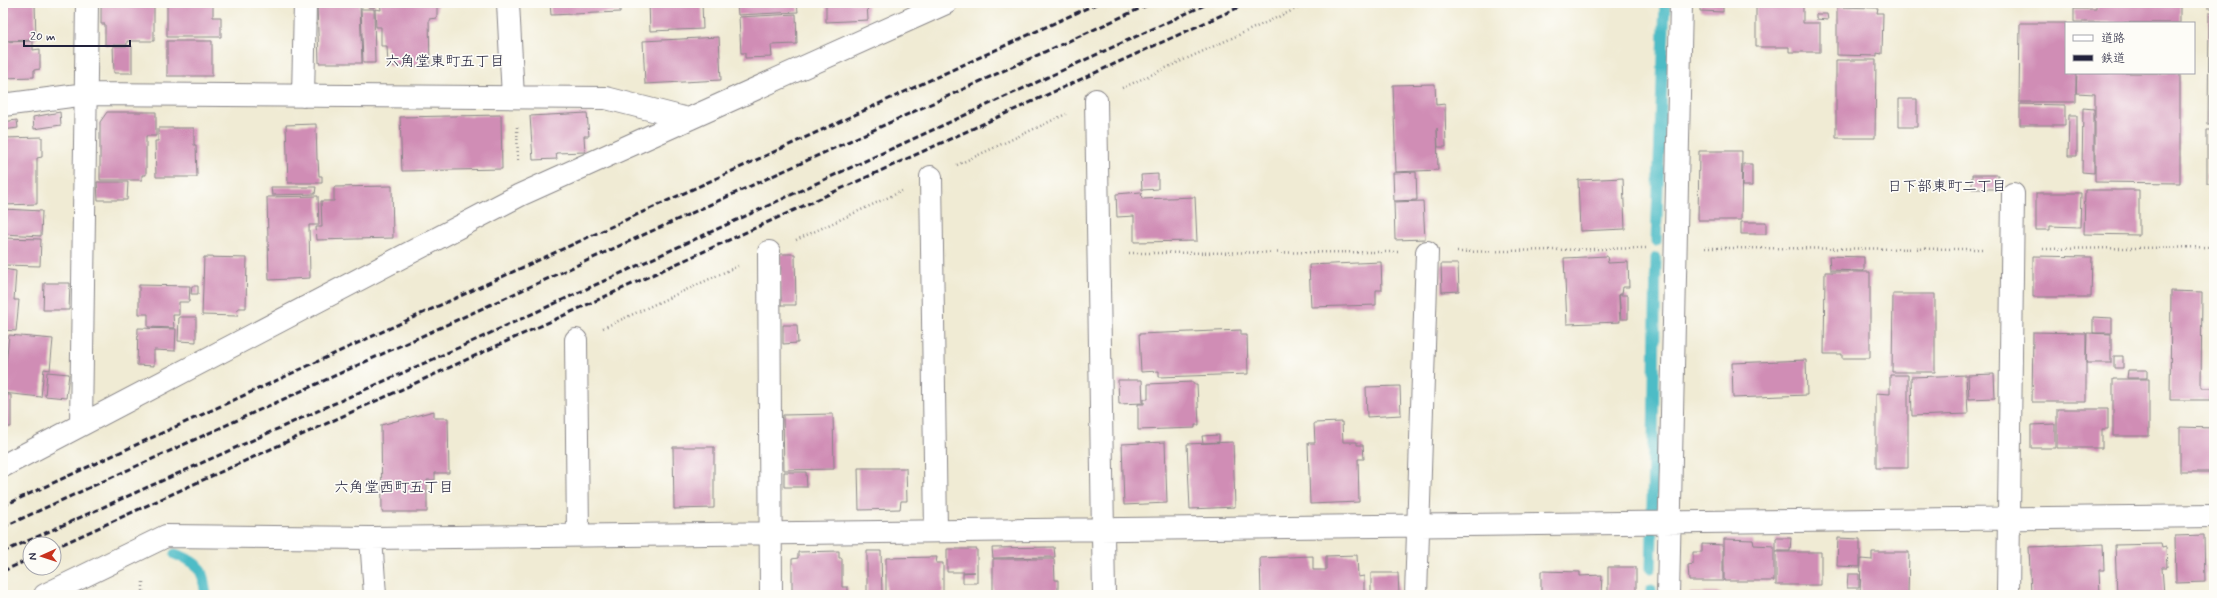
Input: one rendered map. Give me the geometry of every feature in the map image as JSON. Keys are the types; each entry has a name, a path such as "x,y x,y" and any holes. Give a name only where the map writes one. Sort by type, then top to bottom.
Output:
{"street":[{"path":"81,425 87,3"},
{"path":"302,96 305,3"},
{"path":"508,3 514,97"},
{"path":"3,466 520,195 946,3"},
{"path":"1668,595 1681,3"},
{"path":"3,105 86,94 606,98 688,119"},
{"path":"1096,100 1104,595"},
{"path":"931,177 936,531"},
{"path":"2008,595 2013,194"},
{"path":"769,252 771,595"},
{"path":"1416,595 1426,252"},
{"path":"576,340 578,535"},
{"path":"54,593 166,536 371,538 2214,516"},
{"path":"371,538 375,595"}],"path":[{"path":"576,340 1309,3"},
{"path":"514,97 520,195"}],"building":[{"path":"3,3 35,3 36,40 3,41"},
{"path":"101,3 154,3 154,41 127,41 127,45 105,45 105,24 101,24"},
{"path":"317,3 360,3 362,63 319,63"},
{"path":"368,3 375,3 375,7 368,7"},
{"path":"380,3 437,3 437,18 429,19 430,66 388,66 387,46 381,46 381,27 376,27 375,9 381,10"},
{"path":"550,3 620,3 620,12 551,15"},
{"path":"649,3 702,3 703,29 650,31"},
{"path":"737,3 797,3 798,12 738,15"},
{"path":"826,3 867,3 868,20 826,22"},
{"path":"1700,3 1723,3 1723,12 1700,11"},
{"path":"1756,3 1803,3 1803,23 1820,23 1820,52 1789,52 1789,47 1756,47"},
{"path":"2096,3 2180,3 2180,22 2074,22 2074,9 2096,9"},
{"path":"2208,3 2214,3 2214,8 2208,8"},
{"path":"167,4 213,4 213,17 221,17 221,37 167,37"},
{"path":"1837,7 1878,8 1877,13 1883,13 1882,54 1877,53 1877,56 1837,55"},
{"path":"361,9 374,9 375,63 363,63"},
{"path":"2209,13 2214,13 2214,124 2208,124"},
{"path":"796,14 797,44 771,45 772,57 745,58 745,53 741,53 739,17"},
{"path":"1816,14 1827,14 1828,20 1816,19"},
{"path":"2020,23 2065,23 2065,74 2076,74 2076,102 2019,102"},
{"path":"719,37 721,80 645,84 643,41"},
{"path":"33,41 33,50 40,49 40,69 34,70 34,77 3,78 3,42"},
{"path":"167,41 212,41 212,76 167,76"},
{"path":"113,46 132,46 132,73 114,73"},
{"path":"1836,60 1876,60 1875,138 1836,138"},
{"path":"2077,74 2180,74 2180,183 2095,182 2095,94 2076,93"},
{"path":"1435,84 1436,105 1445,104 1446,147 1438,147 1437,128 1438,170 1396,172 1393,85"},
{"path":"1899,99 1917,99 1917,127 1899,127"},
{"path":"2020,104 2065,105 2065,125 2020,125"},
{"path":"2083,108 2094,109 2094,173 2082,172"},
{"path":"60,112 61,125 34,129 33,117"},
{"path":"107,112 156,112 156,136 146,136 146,175 142,175 142,180 100,180 100,122"},
{"path":"587,113 589,136 584,136 585,152 556,153 557,159 533,160 530,116"},
{"path":"501,115 502,169 402,171 400,117"},
{"path":"2069,115 2077,115 2077,156 2068,156"},
{"path":"17,120 18,128 3,130 3,122"},
{"path":"316,124 317,160 319,176 322,176 322,183 288,183 286,125"},
{"path":"158,128 194,128 197,177 156,177 155,141 158,141"},
{"path":"2207,130 2214,130 2214,183 2207,183"},
{"path":"42,137 42,157 37,158 37,204 3,205 3,138"},
{"path":"1699,151 1742,151 1741,220 1698,220"},
{"path":"1743,164 1752,164 1752,186 1742,186"},
{"path":"1416,172 1417,200 1394,201 1393,173"},
{"path":"1158,174 1158,189 1142,190 1141,175"},
{"path":"1972,175 1998,175 1998,189 1972,189"},
{"path":"1623,178 1625,229 1580,231 1578,180"},
{"path":"97,182 128,182 127,200 98,200"},
{"path":"392,186 393,238 317,240 316,227 322,227 321,201 334,201 334,187"},
{"path":"271,187 316,187 315,194 272,195"},
{"path":"2085,190 2139,190 2139,235 2084,234"},
{"path":"1141,192 1142,199 1195,197 1197,241 1134,242 1134,216 1117,217 1116,194"},
{"path":"2036,193 2081,193 2080,227 2050,226 2050,230 2036,230"},
{"path":"318,196 319,225 309,225 310,278 269,280 267,197"},
{"path":"1423,201 1425,239 1395,240 1394,202"},
{"path":"3,209 42,211 41,236 3,234"},
{"path":"1741,222 1766,222 1766,234 1741,234"},
{"path":"3,238 41,239 40,266 3,265"},
{"path":"780,254 795,254 796,305 781,305"},
{"path":"1607,256 1608,263 1628,262 1629,287 1623,287 1622,294 1619,294 1620,322 1567,324 1564,258"},
{"path":"1829,256 1864,257 1864,271 1830,270"},
{"path":"2033,256 2092,257 2091,297 2033,297"},
{"path":"204,257 247,258 246,308 238,308 237,316 202,315"},
{"path":"1381,262 1382,290 1376,290 1376,305 1311,307 1309,265"},
{"path":"1441,264 1458,264 1459,291 1442,292"},
{"path":"3,269 16,271 14,300 19,300 16,331 3,330"},
{"path":"1825,272 1870,272 1870,358 1842,358 1842,354 1824,354"},
{"path":"44,283 70,283 69,310 43,310"},
{"path":"139,285 190,286 189,302 179,302 179,315 173,315 174,328 148,327 148,314 139,314"},
{"path":"192,286 198,286 198,294 191,294"},
{"path":"2171,291 2202,292 2201,388 2212,388 2211,400 2170,400"},
{"path":"1893,294 1935,294 1935,372 1892,372"},
{"path":"1619,295 1628,295 1628,319 1621,319"},
{"path":"179,317 196,317 196,342 178,341"},
{"path":"2093,317 2112,318 2112,333 2093,333"},
{"path":"783,325 797,325 798,343 783,344"},
{"path":"138,328 176,329 175,351 154,350 154,366 137,365"},
{"path":"1241,330 1241,335 1247,335 1248,374 1159,377 1159,371 1141,372 1139,334"},
{"path":"2033,332 2086,333 2086,402 2032,402"},
{"path":"2087,333 2111,334 2111,363 2086,363"},
{"path":"9,335 53,339 50,370 44,369 41,397 3,393"},
{"path":"2114,356 2123,356 2123,368 2114,368"},
{"path":"1806,360 1807,395 1733,398 1732,363"},
{"path":"2128,370 2147,370 2147,378 2127,378"},
{"path":"47,372 69,374 66,398 45,396"},
{"path":"1994,374 1995,398 1969,399 1968,375"},
{"path":"1890,375 1908,375 1908,468 1876,468 1876,393 1890,394"},
{"path":"1966,375 1968,414 1912,416 1911,377"},
{"path":"2113,379 2149,379 2149,436 2113,436"},
{"path":"1118,380 1142,380 1143,403 1119,404"},
{"path":"1193,382 1193,384 1197,384 1199,425 1195,425 1195,428 1138,430 1138,404 1144,404 1144,399 1148,399 1148,384"},
{"path":"1400,386 1401,415 1367,417 1366,387"},
{"path":"3,395 11,395 11,427 3,427"},
{"path":"2057,409 2108,409 2108,429 2102,429 2102,448 2057,448"},
{"path":"434,411 434,418 448,418 449,473 435,473 435,480 427,480 427,512 382,512 381,425"},
{"path":"833,414 834,469 784,470 783,415"},
{"path":"1342,422 1343,442 1357,442 1357,445 1363,445 1364,459 1358,459 1359,502 1310,504 1308,443 1315,443 1314,423"},
{"path":"2055,424 2055,448 2031,448 2031,425"},
{"path":"2180,427 2214,428 2214,472 2180,472"},
{"path":"1219,435 1219,442 1203,443 1202,436"},
{"path":"1165,442 1167,503 1124,505 1122,444"},
{"path":"1233,442 1235,507 1190,509 1187,444"},
{"path":"673,447 714,447 714,508 674,509"},
{"path":"858,468 906,468 907,501 901,501 900,509 859,510"},
{"path":"784,472 806,472 807,487 784,487"},
{"path":"2204,535 2205,582 2176,583 2175,536"},
{"path":"1776,538 1791,538 1790,551 1776,551"},
{"path":"1838,538 1860,539 1860,567 1837,566"},
{"path":"1724,539 1753,540 1754,545 1774,546 1774,581 1724,581"},
{"path":"1702,544 1723,545 1723,581 1689,581 1688,565 1693,564 1693,552 1702,552"},
{"path":"2103,544 2104,570 2099,570 2100,595 2031,595 2029,547"},
{"path":"2161,544 2162,548 2166,547 2167,567 2162,567 2164,595 2117,595 2115,545"},
{"path":"1054,547 1055,557 993,558 992,548"},
{"path":"947,549 977,549 977,583 963,583 963,573 975,572 947,572"},
{"path":"839,551 839,558 842,558 842,587 848,587 848,595 792,595 792,559 798,558 798,552"},
{"path":"867,551 881,551 882,595 867,595"},
{"path":"1776,552 1821,552 1821,585 1776,585"},
{"path":"1872,552 1909,552 1908,595 1860,595 1861,559 1872,560"},
{"path":"1357,555 1358,577 1364,576 1364,595 1261,595 1260,558 1313,556 1313,570 1326,570 1326,556"},
{"path":"937,557 936,563 943,563 943,595 886,595 886,558"},
{"path":"993,559 1054,559 1055,580 1058,580 1058,595 993,595"},
{"path":"1608,567 1636,567 1636,594 1608,594"},
{"path":"1541,571 1580,572 1580,576 1602,575 1601,595 1541,595"},
{"path":"1371,573 1398,573 1399,595 1371,595"},
{"path":"1848,574 1859,574 1859,588 1847,588"},
{"path":"1689,593 1721,593 1721,595 1689,595"},
{"path":"1915,593 1925,593 1925,595 1916,595"}],"waterway":[{"path":"1656,241 1665,3"},
{"path":"1652,507 1656,258"},
{"path":"1651,568 1652,536"},
{"path":"175,554 196,564 202,573 206,595"},
{"path":"1651,590 1651,595"}],"railway":[{"path":"3,506 1098,3"},
{"path":"3,527 1152,3"},
{"path":"3,552 458,348 1209,3"},
{"path":"62,544 1248,3"},
{"path":"3,571 22,563"}],"district":[{"name":"六角堂東町五丁目","path":"445,61"},
{"name":"日下部東町二丁目","path":"1947,186"},
{"name":"六角堂西町五丁目","path":"394,487"}]}
